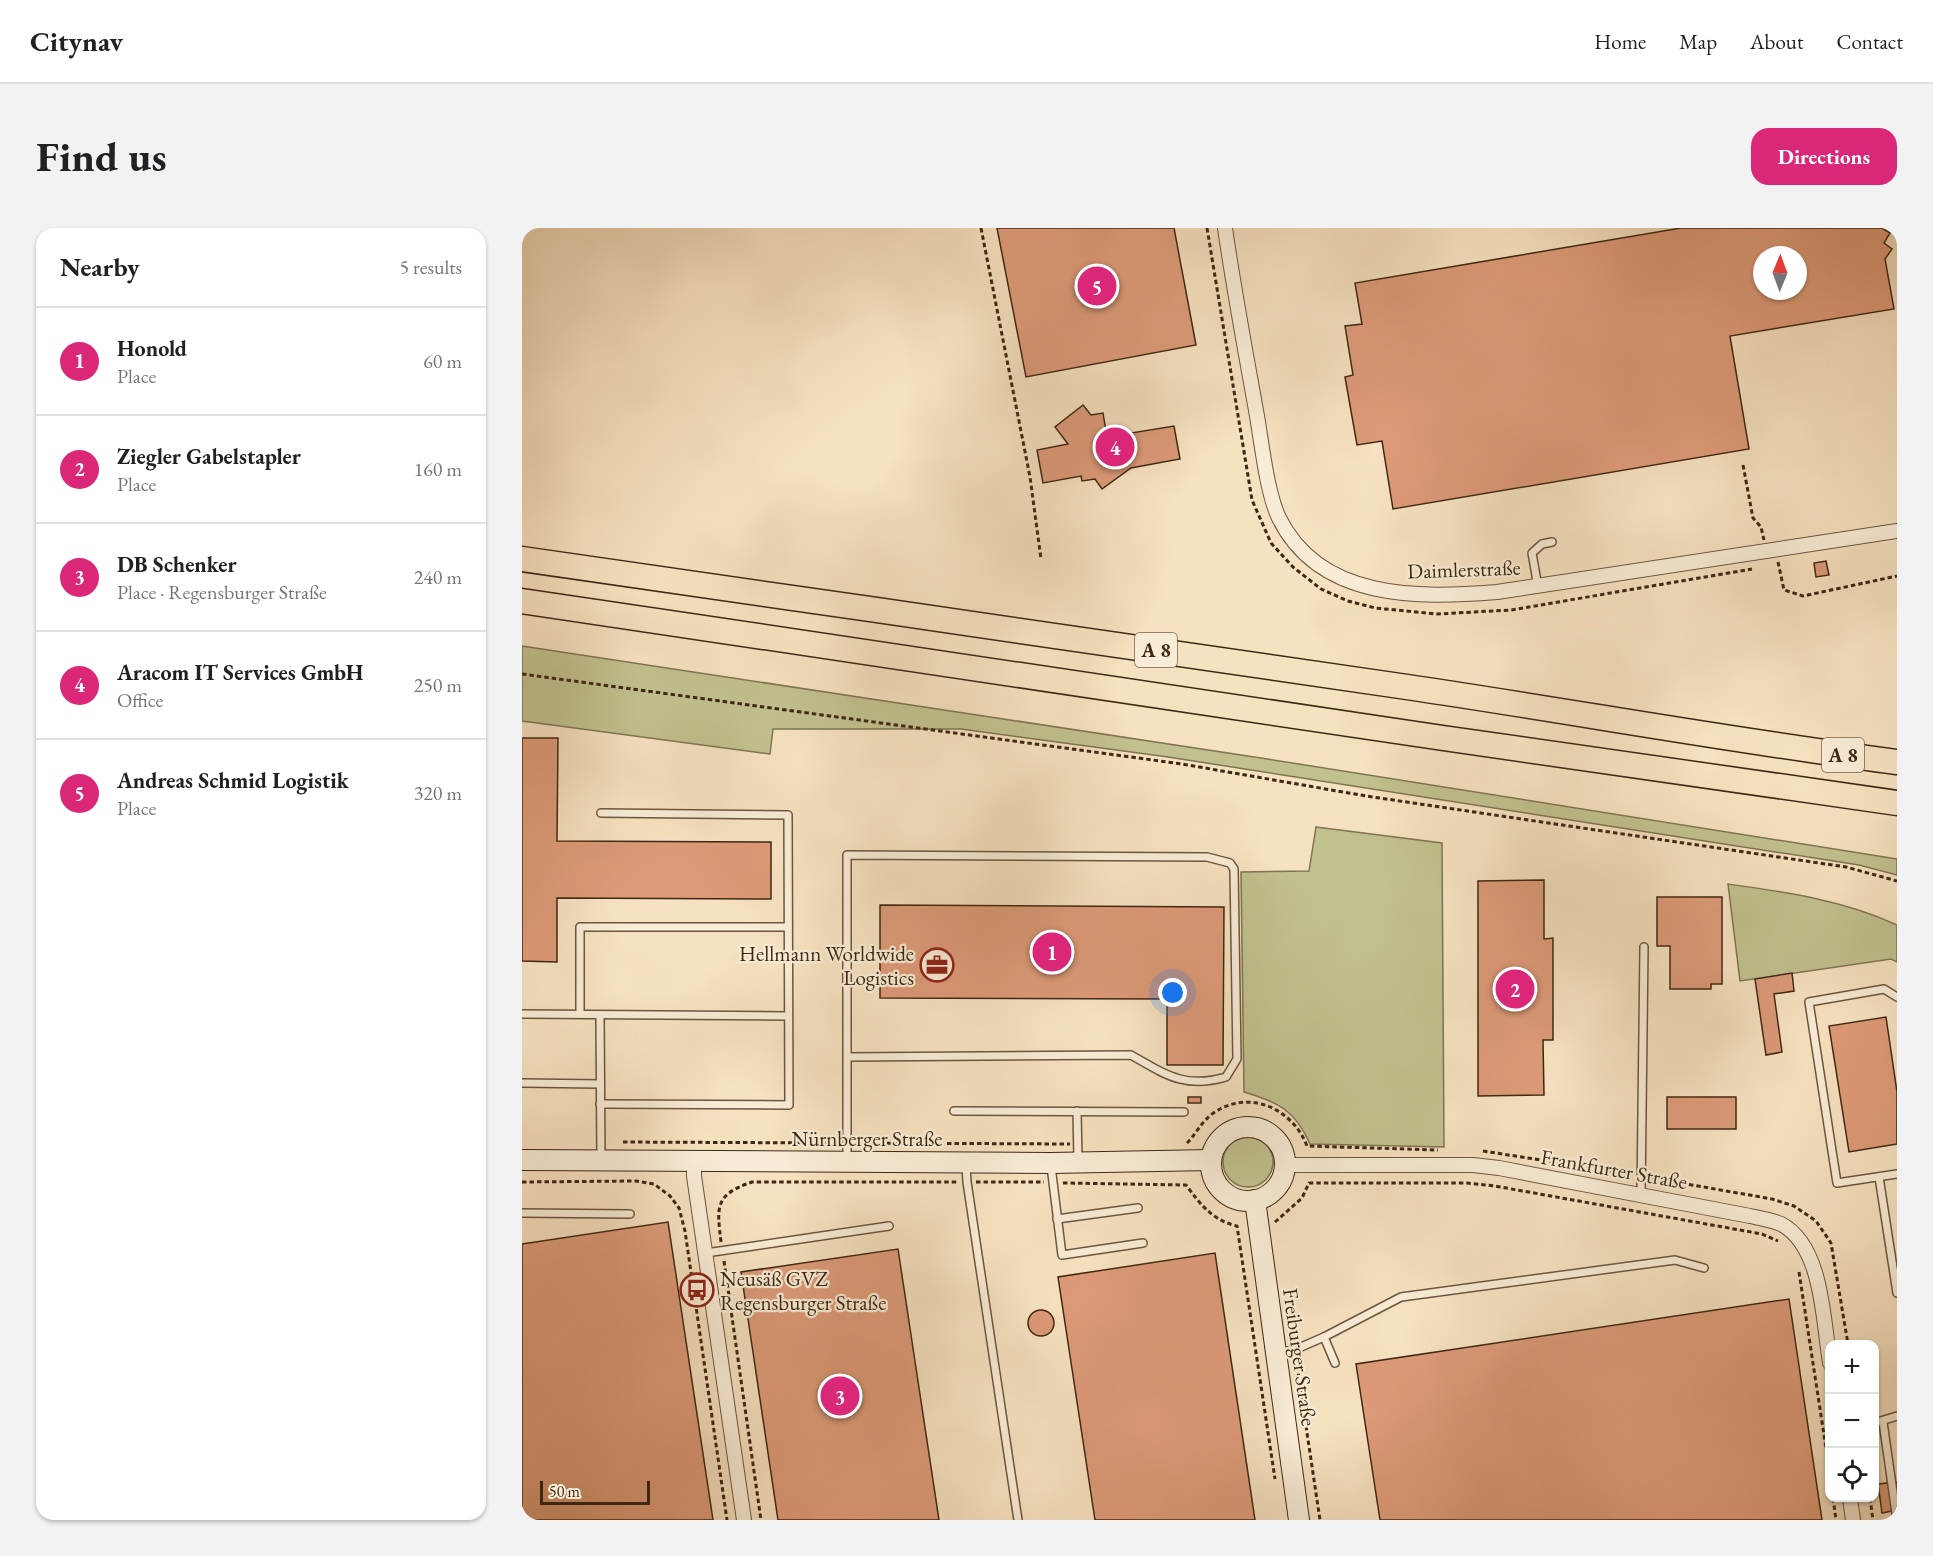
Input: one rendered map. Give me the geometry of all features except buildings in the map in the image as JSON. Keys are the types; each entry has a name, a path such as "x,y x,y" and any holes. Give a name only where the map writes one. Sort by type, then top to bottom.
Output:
{"highway":[{"name":"A 8","path":"522,559 1234,661 1501,701 1789,748 1897,762"},
{"name":"A 8","path":"522,601 1443,738 1897,802"}],"street":[{"name":"Daimlerstraße","path":"1225,228 1278,517 1299,546 1326,570 1342,579 1388,592 1413,595 1453,595 1538,587 1897,531"},
{"path":"1244,1127 1257,1128 1273,1137 1283,1153 1285,1165 1278,1186 1270,1193 1254,1200 1237,1199 1217,1184 1212,1173 1211,1160 1214,1148 1222,1137 1232,1130 1244,1127"},
{"name":"Nürnberger Straße","path":"522,1160 601,1151 694,1161 847,1152 966,1162 1051,1173 1078,1153 1211,1160"},
{"path":"694,1161 694,1176 744,1520"},
{"name":"Frankfurter Straße","path":"1285,1165 1473,1165 1499,1168 1750,1216 1780,1224 1796,1235 1808,1251 1815,1269 1826,1340"},
{"name":"Freiburger Straße","path":"1254,1200 1299,1520"},
{"path":"1851,1502 1853,1520"}],"lane":[{"path":"1538,587 1532,553 1542,544 1552,543"},
{"path":"600,1104 789,1105 788,814 601,813"},
{"path":"847,1152 847,855 1207,856 1230,863 1234,869 1237,1059 1226,1077 1210,1082 1188,1082 1166,1074 1131,1055 848,1056"},
{"path":"580,1014 580,927 788,927"},
{"path":"1641,1195 1644,947"},
{"path":"1897,997 1884,989 1809,1002 1837,1183 1897,1174"},
{"path":"522,1014 788,1016"},
{"path":"600,1015 601,1151"},
{"path":"522,1083 600,1084"},
{"path":"954,1111 1184,1112"},
{"path":"1077,1111 1078,1153"},
{"path":"966,1162 967,1182 1018,1520"},
{"path":"1051,1173 1062,1255 1143,1243"},
{"path":"1880,1177 1897,1293"},
{"path":"1057,1219 1138,1208"},
{"path":"522,1213 630,1214"},
{"path":"706,1253 889,1226"},
{"path":"1275,1353 1294,1350 1324,1337 1401,1297 1675,1260 1704,1268"},
{"path":"1324,1337 1335,1363"},
{"path":"1897,1416 1879,1423 1897,1520"}],"path":[{"path":"981,228 1030,477 1041,559"},
{"path":"1207,228 1252,500 1270,543 1293,567 1321,590 1347,601 1375,608 1437,614 1511,610 1755,568"},
{"path":"1743,465 1754,518 1763,533"},
{"path":"1779,567 1784,591 1803,596 1897,576"},
{"path":"522,674 1182,764 1366,796 1846,867 1897,881"},
{"path":"1185,1145 1205,1119 1216,1111 1243,1102 1268,1105 1282,1114 1295,1125 1307,1146 1438,1150"},
{"path":"601,1151 1078,1153"},
{"path":"1483,1151 1642,1176 1772,1199 1794,1206 1816,1221 1831,1243 1847,1340"},
{"path":"761,1520 717,1210 726,1195 739,1186 752,1182 967,1182 1051,1173 1186,1185 1209,1213 1224,1222 1237,1226 1276,1485"},
{"path":"522,1182 636,1181 654,1184 670,1196 679,1208 727,1520"},
{"path":"1834,1502 1836,1520"},
{"path":"1871,1502 1873,1520"}],"green space":[{"path":"522,646 1261,758 1897,859 1897,875 1859,865 1168,757 961,729 773,729 770,754 522,721"},
{"path":"1316,827 1442,843 1444,1147 1310,1144 1298,1123 1284,1109 1244,1092 1241,872 1309,871"},
{"path":"1728,884 1835,903 1897,925 1897,962 1891,959 1740,981"},
{"path":"1243,1137 1253,1137 1266,1144 1273,1157 1273,1167 1266,1180 1253,1187 1243,1187 1234,1183 1227,1176 1223,1167 1223,1157 1227,1148 1234,1141"}],"place":[{"name":"Andreas Schmid Logistik","path":"1097,286"},
{"name":"Aracom IT Services GmbH","path":"1115,447"},
{"name":"Honold","path":"1052,952"},
{"name":"Hellmann Worldwide Logistics","path":"937,965"},
{"name":"Ziegler Gabelstapler","path":"1515,989"},
{"name":"Neusäß GVZ Regensburger Straße","path":"697,1290"},
{"name":"DB Schenker","path":"840,1396"}]}
